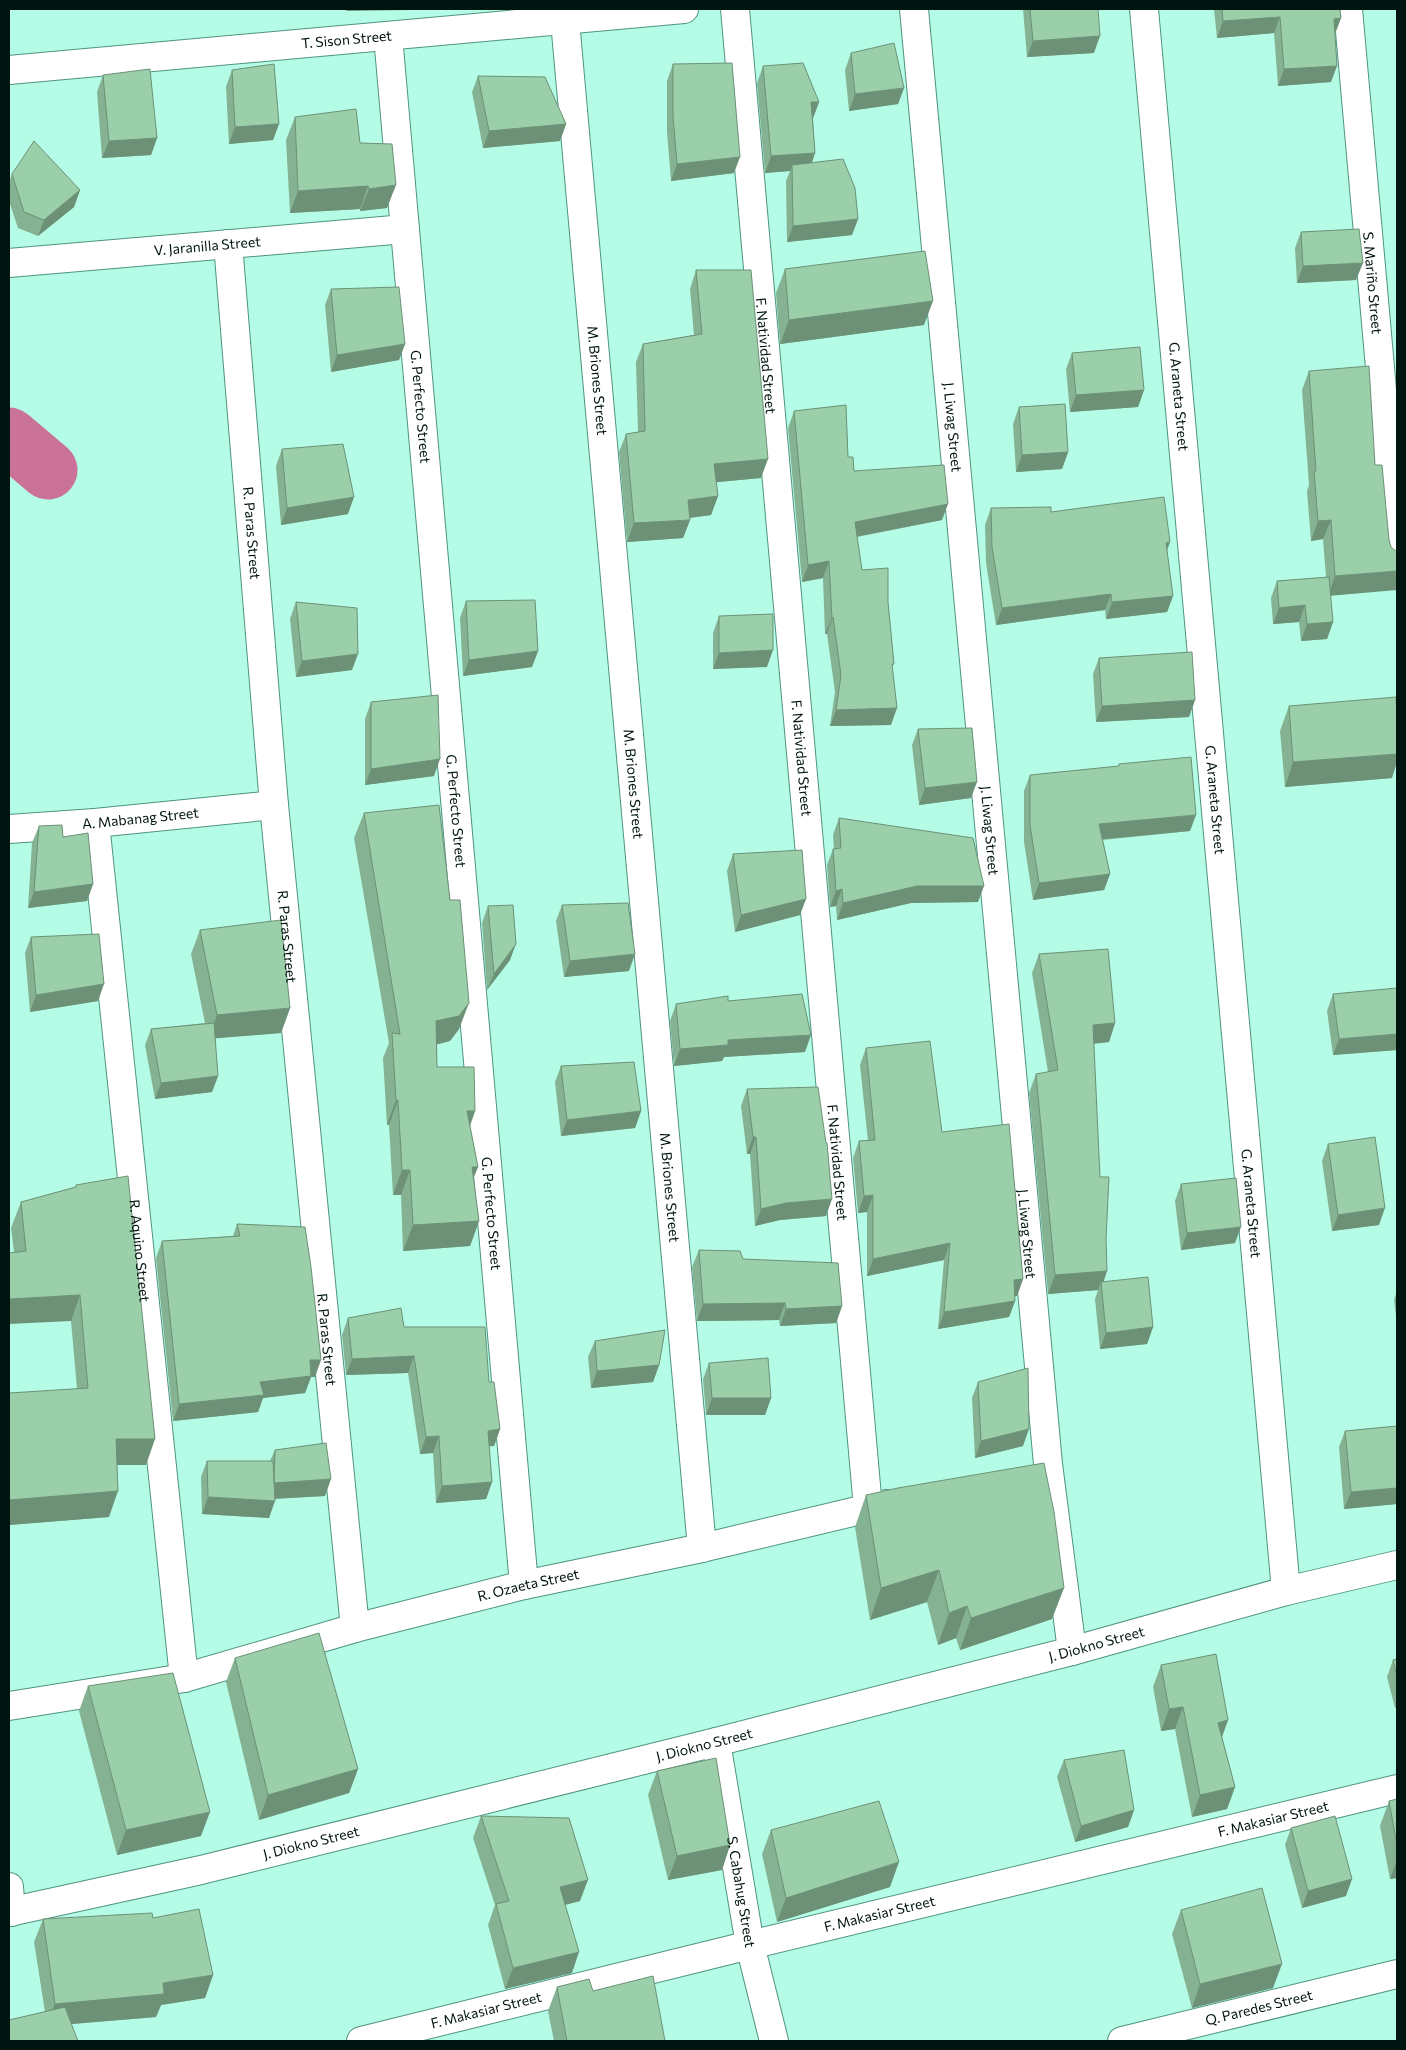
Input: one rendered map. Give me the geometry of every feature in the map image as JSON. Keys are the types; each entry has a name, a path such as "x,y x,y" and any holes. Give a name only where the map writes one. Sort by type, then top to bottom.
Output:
{"street":[{"name":"T. Sison Street","path":"9,70 684,9"},
{"name":"F. Natividad Street","path":"735,9 868,1508"},
{"name":"J. Liwag Street","path":"914,9 1048,1464 1072,1651"},
{"name":"G. Araneta Street","path":"1144,9 1286,1591"},
{"name":"S. Mariño Street","path":"1348,9 1397,558"},
{"name":"M. Briones Street","path":"565,21 702,1548"},
{"name":"G. Perfecto Street","path":"388,36 524,1585"},
{"name":"V. Jaranilla Street","path":"9,263 405,229"},
{"name":"R. Paras Street","path":"228,244 274,805 355,1628"},
{"name":"A. Mabanag Street","path":"9,829 95,823 274,805"},
{"name":"R. Aquino Street","path":"95,823 184,1678"},
{"path":"1020,1471 1048,1464"},
{"name":"R. Ozaeta Street","path":"9,1706 184,1678 355,1628 524,1585 702,1548 906,1499"},
{"name":"J. Diokno Street","path":"9,1904 201,1870 716,1742 1072,1651 1286,1591 1397,1565"},
{"name":"S. Cabahug Street","path":"716,1742 750,1945 774,2041"},
{"name":"F. Makasiar Street","path":"361,2041 1397,1789"},
{"name":"Q. Paredes Street","path":"1122,2041 1397,1974"}],"building":[{"path":"1030,9 1098,9 1100,36 1033,41"},
{"path":"1222,9 1340,9 1341,18 1334,19 1337,66 1284,69 1280,17 1223,21"},
{"path":"894,43 904,88 855,94 851,53"},
{"path":"732,63 740,157 677,164 673,116 673,64"},
{"path":"803,63 819,102 811,102 815,153 771,156 763,66"},
{"path":"274,64 279,124 235,127 232,70"},
{"path":"150,69 157,138 109,141 103,75"},
{"path":"478,76 545,77 566,124 489,131"},
{"path":"356,109 360,143 392,144 396,185 369,189 368,186 298,191 295,117"},
{"path":"34,141 80,190 44,220 24,212 12,174"},
{"path":"843,159 855,188 858,219 793,226 792,165"},
{"path":"1359,229 1363,263 1303,266 1301,232"},
{"path":"925,251 933,301 789,320 785,269"},
{"path":"696,270 751,270 768,459 714,464 718,496 688,500 690,520 634,523 626,434 645,431 643,344 702,334"},
{"path":"399,287 405,344 337,355 331,289"},
{"path":"1140,347 1144,390 1076,395 1072,353"},
{"path":"1369,366 1375,465 1382,465 1389,540 1391,547 1397,552 1397,571 1335,576 1331,520 1318,521 1309,371"},
{"path":"1065,404 1068,452 1022,455 1019,407"},
{"path":"846,405 848,457 853,457 854,471 944,465 948,504 855,522 862,570 888,568 888,602 897,708 836,710 841,675 832,618 829,561 808,565 794,411"},
{"path":"343,444 354,497 287,508 282,449"},
{"path":"1164,497 1170,542 1166,543 1173,596 1112,602 1111,594 1002,608 992,547 991,508 1051,507 1051,512"},
{"path":"1329,577 1333,622 1307,624 1305,605 1279,608 1277,581"},
{"path":"535,600 538,651 469,660 466,601"},
{"path":"296,602 357,608 358,654 302,661"},
{"path":"773,614 773,650 719,653 719,616"},
{"path":"1192,652 1195,700 1102,706 1099,658"},
{"path":"438,695 440,759 371,769 371,702"},
{"path":"1396,697 1397,754 1293,762 1289,706"},
{"path":"972,728 977,782 925,788 918,729"},
{"path":"1191,757 1196,815 1099,824 1110,874 1039,883 1030,825 1030,775"},
{"path":"439,805 450,900 460,900 469,1003 459,1016 436,1021 437,1067 474,1067 475,1111 467,1111 478,1167 472,1167 479,1221 413,1225 410,1170 402,1170 398,1100 396,1100 392,1033 400,1034 364,813"},
{"path":"839,818 973,838 984,886 917,886 843,903 842,889 836,891 833,849 841,848"},
{"path":"62,825 63,837 88,833 93,884 34,892 39,826"},
{"path":"802,850 806,899 741,915 733,854"},
{"path":"628,903 635,954 570,961 562,905"},
{"path":"513,905 516,944 494,974 488,906"},
{"path":"281,920 290,1008 217,1015 200,930"},
{"path":"99,934 104,984 36,995 31,937"},
{"path":"1108,949 1115,1023 1093,1025 1100,1177 1109,1177 1106,1239 1107,1271 1055,1275 1036,1074 1058,1070 1039,954"},
{"path":"1397,988 1397,1034 1339,1039 1333,994"},
{"path":"802,994 811,1035 728,1040 728,1045 680,1049 676,1004 728,996 728,1001"},
{"path":"214,1023 218,1076 161,1083 151,1029"},
{"path":"930,1041 942,1132 1009,1124 1023,1279 1014,1280 1015,1301 944,1312 950,1243 873,1259 873,1195 864,1196 859,1141 875,1140 866,1048"},
{"path":"634,1062 641,1111 567,1120 561,1066"},
{"path":"818,1087 827,1143 832,1199 786,1203 761,1209 756,1137 753,1137 747,1089"},
{"path":"1375,1137 1385,1208 1338,1215 1328,1144"},
{"path":"128,1176 155,1439 116,1439 118,1491 9,1500 9,1393 88,1388 80,1295 9,1299 9,1253 26,1251 21,1202 76,1187 76,1185"},
{"path":"1236,1178 1241,1227 1187,1233 1181,1184"},
{"path":"237,1224 305,1227 321,1360 310,1360 311,1376 260,1382 264,1395 179,1404 162,1241 240,1236"},
{"path":"699,1250 740,1251 743,1259 838,1263 842,1306 786,1309 785,1303 703,1304"},
{"path":"1148,1277 1153,1327 1106,1333 1101,1282"},
{"path":"401,1308 404,1327 485,1327 489,1382 494,1382 500,1429 488,1431 492,1482 442,1486 439,1436 426,1437 414,1356 352,1359 348,1318"},
{"path":"665,1330 659,1365 597,1371 595,1341"},
{"path":"768,1358 771,1398 712,1398 709,1363"},
{"path":"1028,1368 1029,1429 981,1441 978,1382"},
{"path":"1397,1426 1397,1488 1351,1492 1345,1431"},
{"path":"326,1443 331,1479 274,1483 275,1450"},
{"path":"207,1461 273,1461 275,1501 208,1497"},
{"path":"1044,1463 1054,1512 1064,1588 971,1618 967,1606 949,1613 939,1570 881,1588 866,1495"},
{"path":"319,1633 358,1769 268,1795 235,1658"},
{"path":"1216,1654 1228,1720 1218,1723 1235,1787 1200,1795 1183,1707 1169,1709 1161,1665"},
{"path":"1397,1659 1397,1677 1393,1660"},
{"path":"173,1673 210,1812 126,1830 88,1686"},
{"path":"1124,1750 1134,1810 1081,1826 1064,1760"},
{"path":"716,1758 730,1845 677,1856 657,1771"},
{"path":"1397,1799 1397,1845 1389,1801"},
{"path":"879,1801 899,1862 786,1898 771,1830"},
{"path":"481,1816 569,1818 588,1880 560,1887 579,1952 513,1968 496,1904 509,1901"},
{"path":"1335,1816 1352,1879 1308,1891 1291,1828"},
{"path":"1262,1888 1282,1964 1200,1984 1181,1910"},
{"path":"199,1909 213,1975 163,1983 164,1994 55,2004 43,1919 152,1913 153,1918"},
{"path":"653,1976 665,2041 567,2041 557,1987 589,1979 593,1991"},
{"path":"65,2007 78,2041 9,2041 9,2020"}],"waterway":[{"path":"9,437 48,470"}]}
